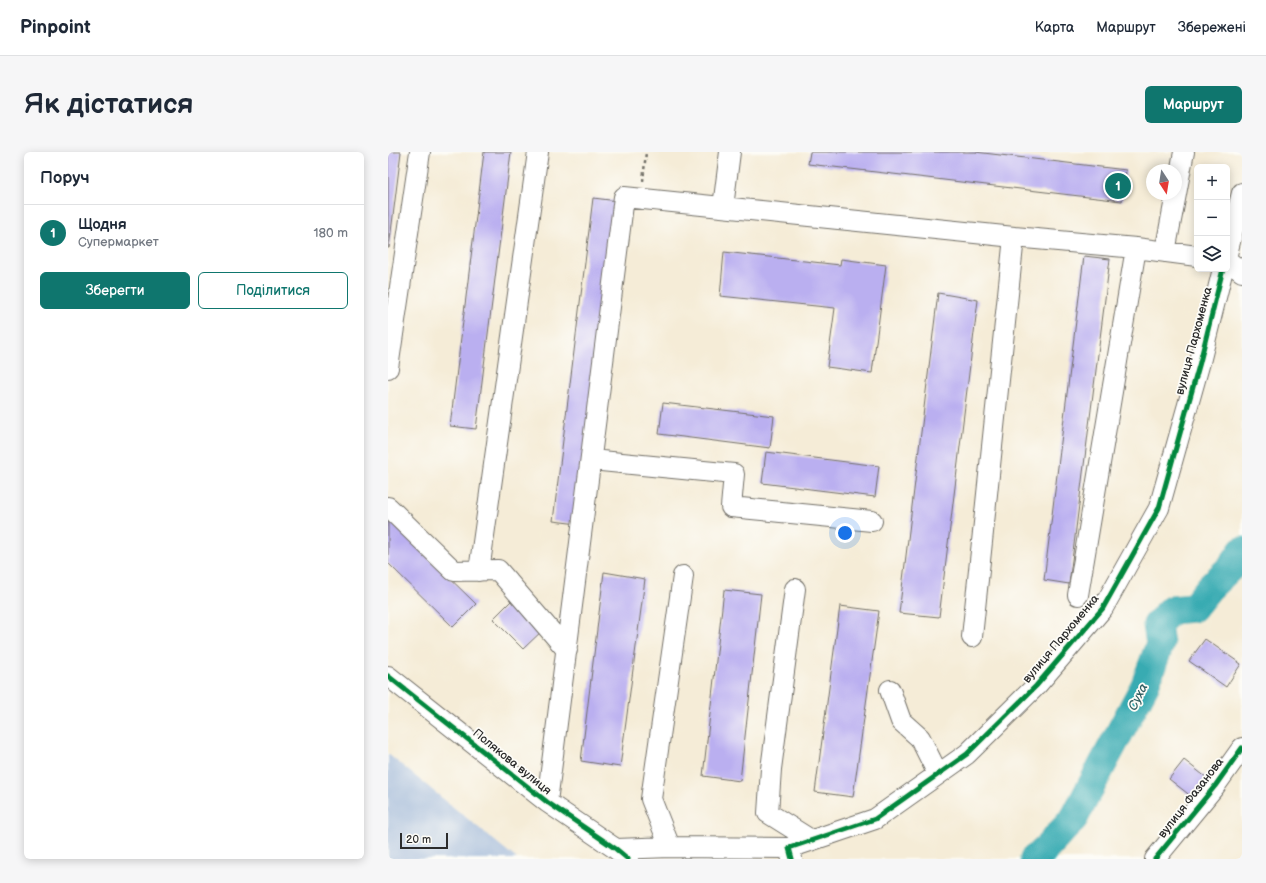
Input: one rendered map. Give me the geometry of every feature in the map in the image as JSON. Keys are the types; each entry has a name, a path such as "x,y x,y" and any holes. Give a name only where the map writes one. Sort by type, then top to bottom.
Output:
{"street":[{"path":"388,368 420,152"},
{"path":"479,571 538,152"},
{"path":"723,207 730,152"},
{"path":"1165,252 1184,152"},
{"path":"1230,242 1242,193"},
{"path":"547,802 624,197 1136,248 1194,256"},
{"path":"972,637 1014,237"},
{"path":"1078,595 1136,248"},
{"path":"1230,262 1242,272"},
{"name":"вулиця Пархоменка","path":"790,853 811,840 875,819 967,754 1036,686 1103,608 1159,508 1200,362 1222,272"},
{"path":"591,460 734,474 731,507 872,521"},
{"path":"388,507 454,571 498,570 567,650"},
{"path":"670,847 652,799 683,576"},
{"path":"795,589 770,770 768,813 811,840"},
{"name":"Полякова вулиця","path":"388,676 547,802 622,854 670,847 790,853"},
{"path":"890,690 901,721 920,738 938,774"},
{"name":"вулиця Фазанова","path":"1155,859 1215,786 1242,748"}],"path":[{"path":"642,199 646,152"}],"shaded area":[{"path":"388,754 517,859 388,859"}],"building":[{"path":"388,152 401,152 389,248 388,248"},
{"path":"484,152 511,152 476,429 450,426"},
{"path":"810,152 975,152 1126,170 1122,201 808,164"},
{"path":"593,198 618,201 578,524 553,521"},
{"path":"724,252 840,265 841,259 886,265 872,373 827,367 835,308 720,296"},
{"path":"1084,256 1110,259 1069,584 1044,580"},
{"path":"938,293 978,300 939,617 899,613"},
{"path":"663,403 774,416 770,448 659,434"},
{"path":"766,452 879,466 875,497 762,483"},
{"path":"388,518 476,604 453,627 388,563"},
{"path":"604,572 645,579 620,767 581,761"},
{"path":"724,590 761,594 740,781 703,776"},
{"path":"514,598 545,628 523,649 493,619"},
{"path":"840,606 879,611 853,797 815,792"},
{"path":"1205,639 1241,664 1226,687 1189,661"},
{"path":"1184,760 1207,778 1192,797 1169,779"}],"waterway":[{"name":"Суха","path":"1034,859 1041,854 1074,818 1145,685 1160,644 1157,625 1171,610 1193,608 1209,588 1231,567 1242,551"}],"cycle path":[{"path":"792,859 789,848 875,819 967,754 1036,686 1103,608 1159,508 1200,362 1222,272"},
{"path":"388,676 547,802 616,849 628,859"},
{"path":"1155,859 1215,786 1242,748"}],"place":[{"name":"Щодня","path":"1118,186"}]}
